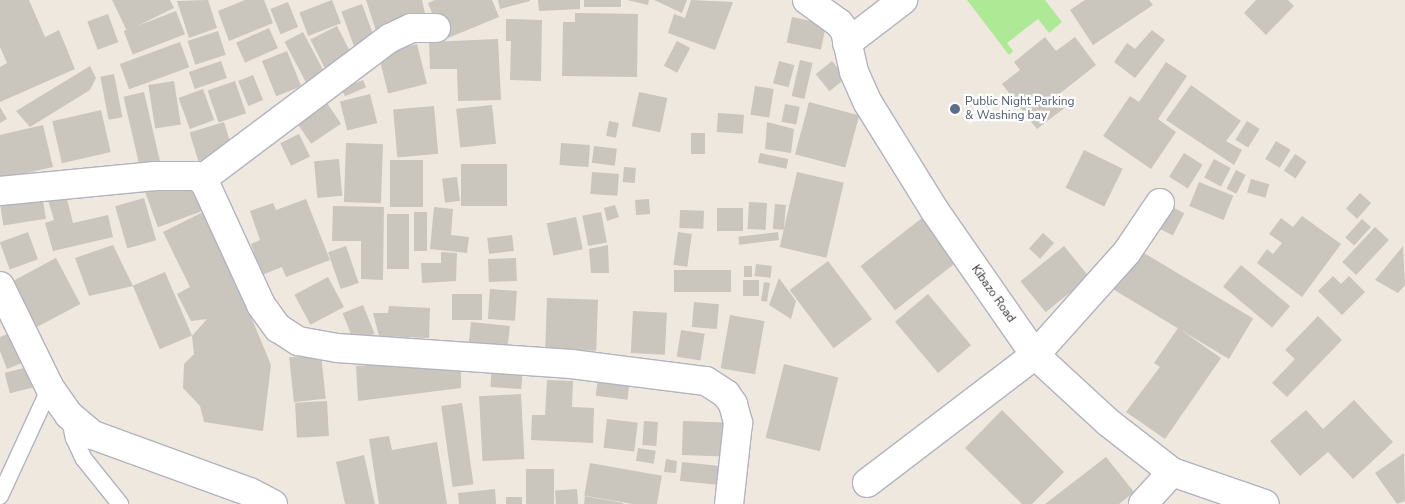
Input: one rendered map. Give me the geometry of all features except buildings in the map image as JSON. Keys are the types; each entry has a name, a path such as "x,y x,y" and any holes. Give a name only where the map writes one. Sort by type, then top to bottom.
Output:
{"street":[{"name":"Kibazo Road","path":"807,0 839,23 847,43 854,72 868,102 935,211 1035,354 1110,423 1172,472 1265,504"},
{"path":"847,43 903,0"},
{"path":"202,179 390,38 411,28 436,28"},
{"path":"0,191 155,176 190,174 202,179 261,305 278,328 298,341 337,348 571,364 706,381 716,387 733,404 738,423 729,504"},
{"path":"866,484 1035,354 1127,252 1160,203"},
{"path":"0,286 50,388 69,415 93,435 250,492 273,504"},
{"path":"1143,504 1172,472"}],"lane":[{"path":"0,496 50,388"},
{"path":"69,415 74,438 84,459 120,504"}],"green space":[{"path":"967,0 1045,0 1062,22 1049,33 1038,19 1007,43 1013,51 1009,55"}],"place":[{"name":"Public Night Parking & Washing bay","path":"955,109"}]}
